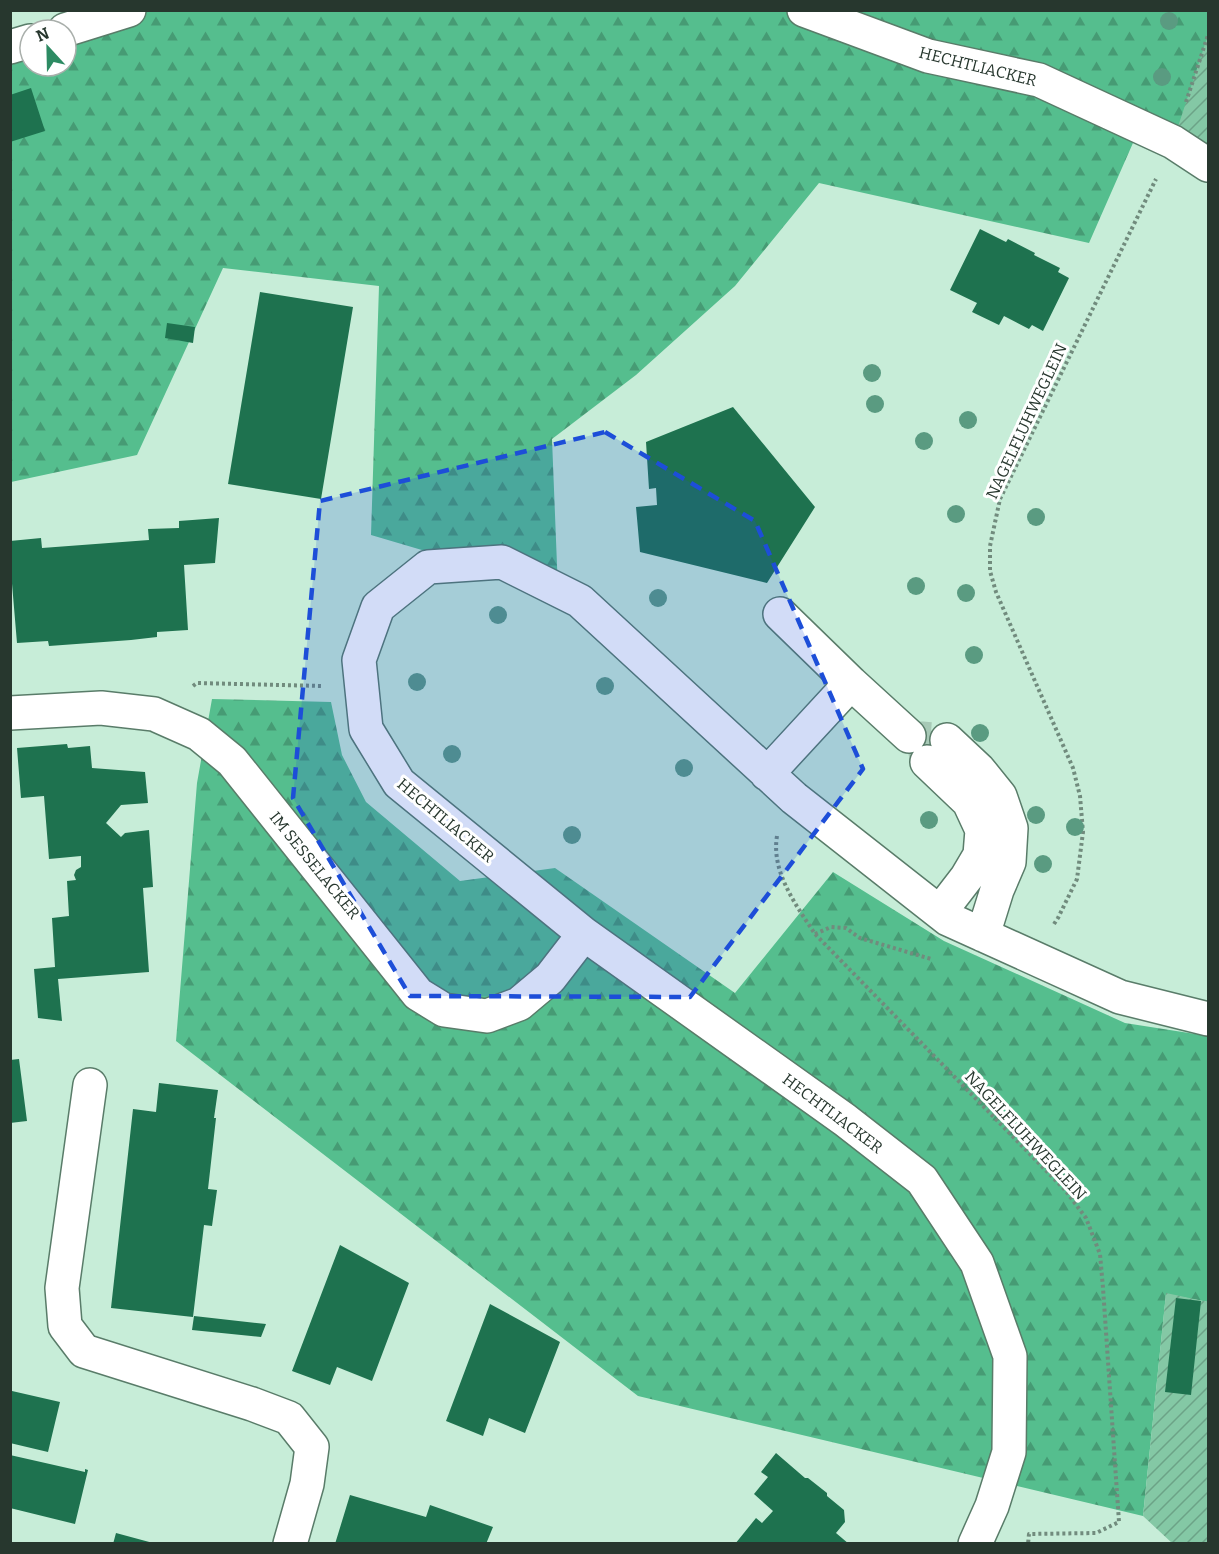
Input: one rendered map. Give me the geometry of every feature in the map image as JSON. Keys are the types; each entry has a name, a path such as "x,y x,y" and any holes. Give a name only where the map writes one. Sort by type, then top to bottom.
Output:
{"street":[{"path":"78,26 129,10"},
{"name":"HECHTLIACKER","path":"806,11 928,56 1039,80 1173,142 1209,165"},
{"name":"HECHTLIACKER","path":"975,1544 992,1506 1009,1452 1010,1356 977,1263 922,1180 845,1120 584,934 399,783 366,729 359,660 378,607 428,567 502,562 580,601 794,798 948,919 1120,997 1209,1019"},
{"path":"780,614 851,683 928,746 979,770 1000,796 1011,828 1009,862 997,890 983,935"},
{"path":"767,774 851,683"},
{"name":"IM SESSELACKER","path":"10,713 101,708 154,714 199,734 232,762 418,994 444,1010 487,1016 519,1004 550,978 584,934"},
{"path":"928,746 969,802 982,830 980,855 967,877 940,912"},
{"path":"90,1085 62,1288 65,1326 84,1351 252,1404 289,1418 312,1447 307,1484 290,1544"}],"path":[{"name":"NAGELFLUHWEGLEIN","path":"1030,957 1058,918 1077,879 1083,832 1080,796 1073,768 996,592 990,571 990,546 1000,499 1173,142 1209,35"},
{"path":"154,714 197,683 362,687"},
{"name":"NAGELFLUHWEGLEIN","path":"794,798 778,826 777,859 788,893 815,934 1065,1190 1086,1218 1100,1254 1119,1522 1096,1533 1029,1534 1028,1544"}],"highlighted area":[{"path":"605,432 755,521 863,769 690,997 410,996 293,798 320,501"}],"green space":[{"path":"129,10 1208,11 1208,167 1140,127 1089,243 819,183 735,286 636,375 552,439 558,590 371,535 379,286 223,268 137,455 11,482 10,47 18,45 18,78 78,78 78,26"},
{"path":"1208,35 1208,165 1173,142"},
{"path":"212,699 331,702 342,755 366,802 460,881 555,868 735,993 833,872 944,941 1125,1023 1208,1036 1208,1302 1166,1294 1143,1516 638,1396 176,1041 197,783"},
{"path":"1166,1293 1208,1302 1208,1543 1172,1543 1143,1516"}],"building":[{"path":"31,88 45,131 10,142 10,95"},
{"path":"980,229 1006,242 1008,239 1035,253 1034,255 1060,268 1058,272 1069,278 1043,331 1032,325 1029,329 1004,316 999,325 972,312 977,303 950,290"},
{"path":"260,292 353,307 321,499 228,484"},
{"path":"167,323 195,327 193,343 165,338"},
{"path":"733,407 815,507 767,583 640,552 636,507 657,505 656,488 649,489 646,442"},
{"path":"219,518 215,563 184,565 188,630 157,632 157,637 131,640 49,646 48,641 17,643 10,541 41,538 42,548 149,540 148,529 179,528 179,521"},
{"path":"67,744 68,748 90,746 92,768 145,772 148,803 121,805 106,823 121,837 125,833 149,830 153,887 143,888 149,972 58,979 62,1021 38,1018 34,969 55,967 52,918 69,916 67,881 76,880 74,875 81,867 81,856 49,859 44,796 21,798 17,748"},
{"path":"19,1059 27,1121 10,1123 10,1060"},
{"path":"159,1083 218,1090 208,1189 217,1190 212,1226 204,1225 193,1317 111,1308 133,1109 156,1112"},
{"path":"340,1245 409,1283 372,1381 337,1367 330,1385 292,1371"},
{"path":"1176,1298 1201,1301 1191,1395 1165,1392"},
{"path":"490,1304 560,1342 525,1433 489,1418 483,1436 446,1421"},
{"path":"194,1316 266,1324 261,1337 192,1330"},
{"path":"12,1391 60,1402 48,1452 10,1443"},
{"path":"776,1453 827,1493 827,1496 844,1510 845,1522 836,1533 849,1544 735,1544 756,1518 762,1523 773,1511 754,1494 768,1477 761,1472"},
{"path":"10,1455 85,1472 85,1469 88,1470 75,1524 10,1508"},
{"path":"350,1495 426,1517 430,1505 493,1527 486,1544 335,1544"},
{"path":"116,1533 153,1543 153,1544 113,1544"}],"tunnel":[{"path":"927,762 922,738 947,740"}]}
